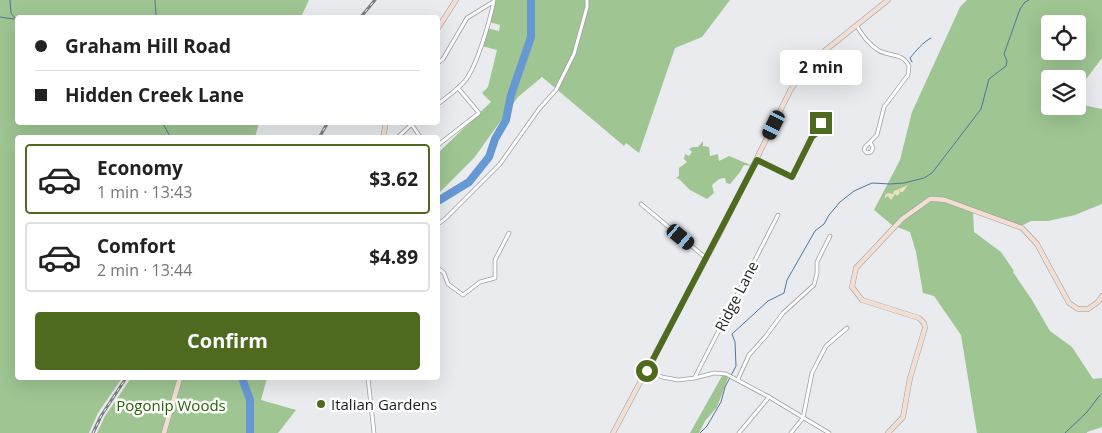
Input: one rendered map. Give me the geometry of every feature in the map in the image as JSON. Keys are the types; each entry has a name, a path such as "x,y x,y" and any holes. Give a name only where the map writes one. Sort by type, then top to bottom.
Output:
{"main road":[{"path":"440,25 456,0"},
{"path":"613,433 707,259 790,91 804,70 855,25 888,0"},
{"path":"888,433 903,417 910,378 925,328 924,323 919,318 862,300 852,287 856,268 902,219 930,199 945,200 1022,228 1037,244 1068,303 1078,309 1088,309 1098,302 1102,296"},
{"path":"164,433 179,380"}],"street":[{"path":"489,0 493,1"},
{"path":"440,223 500,164 539,109 556,90 574,54 587,7 587,0"},
{"path":"440,61 467,18 493,1"},
{"path":"440,102 458,88 471,72 493,1"},
{"path":"855,25 876,49 902,57 910,66 908,75 884,107 877,135 870,142"},
{"path":"440,143 478,113 458,88"},
{"path":"757,160 792,177 812,137 823,128 821,123"},
{"path":"400,135 410,125"},
{"path":"641,204 707,259"},
{"name":"Ridge Lane","path":"695,378 778,215"},
{"path":"440,270 444,273 448,284 463,295 480,282 495,278 494,260 509,233"},
{"path":"736,379 749,355 783,313 814,285 817,262 830,236"},
{"path":"791,433 803,418 812,373 826,346 847,328"},
{"path":"647,371 662,377 678,380 714,373 726,374 829,433"},
{"path":"368,380 374,433"},
{"path":"739,433 768,397"}],"green space":[{"path":"0,0 309,0 302,15 15,15 15,125 258,125 256,135 15,135 15,380 121,380 98,413 89,433 0,433"},
{"path":"494,0 730,0 702,37 675,48 639,153 626,143 624,146 542,77 518,97 474,158 440,192 440,151 491,102 482,93 488,87 497,50 482,46 486,28 499,31 500,25 489,22"},
{"path":"967,0 1102,0 1102,58 1086,79 1086,70 1041,70 1041,115 1086,115 1086,106 1102,109 1102,204 1075,215 1048,221 1031,221 1017,228 973,211 974,232 1001,252 1050,331 1072,347 1093,379 1102,378 1102,427 1087,433 977,433 961,335 934,296 923,293 916,252 910,232 892,225 874,210 900,160 912,112 960,7"},
{"path":"703,141 703,146 709,147 710,156 718,154 719,161 729,156 753,166 744,165 730,184 726,183 725,178 719,179 712,185 714,193 707,199 690,190 676,178 679,176 679,168 687,162 684,159 685,154 689,156 692,152 689,149 698,147"},
{"path":"726,374 728,378 717,407 705,421 699,433 690,433 722,376"},
{"name":"Pogonip Woods","path":"130,380 266,380 261,400 296,410 278,433 97,433 105,416"}],"sand":[{"path":"908,185 903,192 900,192 900,190 899,191 900,193 897,196 895,194 891,200 888,196 885,198 885,195 888,193 893,194 894,191"}],"waterway":[{"path":"10,0 11,13 15,18"},
{"path":"155,0 156,15"},
{"path":"440,200 469,182 489,157 495,139 506,120 511,95 531,37 531,0"},
{"path":"700,433 707,426 721,402 725,387 736,366 735,342 732,334 768,301 784,293 787,280 815,231 824,224 840,202 854,191 872,183 904,183 924,178 932,173 981,109 989,79 1006,66 1007,61 1004,54 1020,9 1029,0"},
{"path":"0,17 14,19"},
{"path":"912,62 910,58 922,44 931,38"},
{"path":"164,125 169,135"},
{"path":"243,380 250,400 250,433"},
{"path":"1065,433 1087,412 1100,395"}],"railway":[{"path":"362,15 375,0"},
{"path":"321,135 326,125"},
{"path":"93,433 101,416 125,380"}],"place":[{"name":"Italian Gardens","path":"321,404"}],"route":[{"path":"647,371 757,160 792,177 812,137 823,128 821,123"}]}
